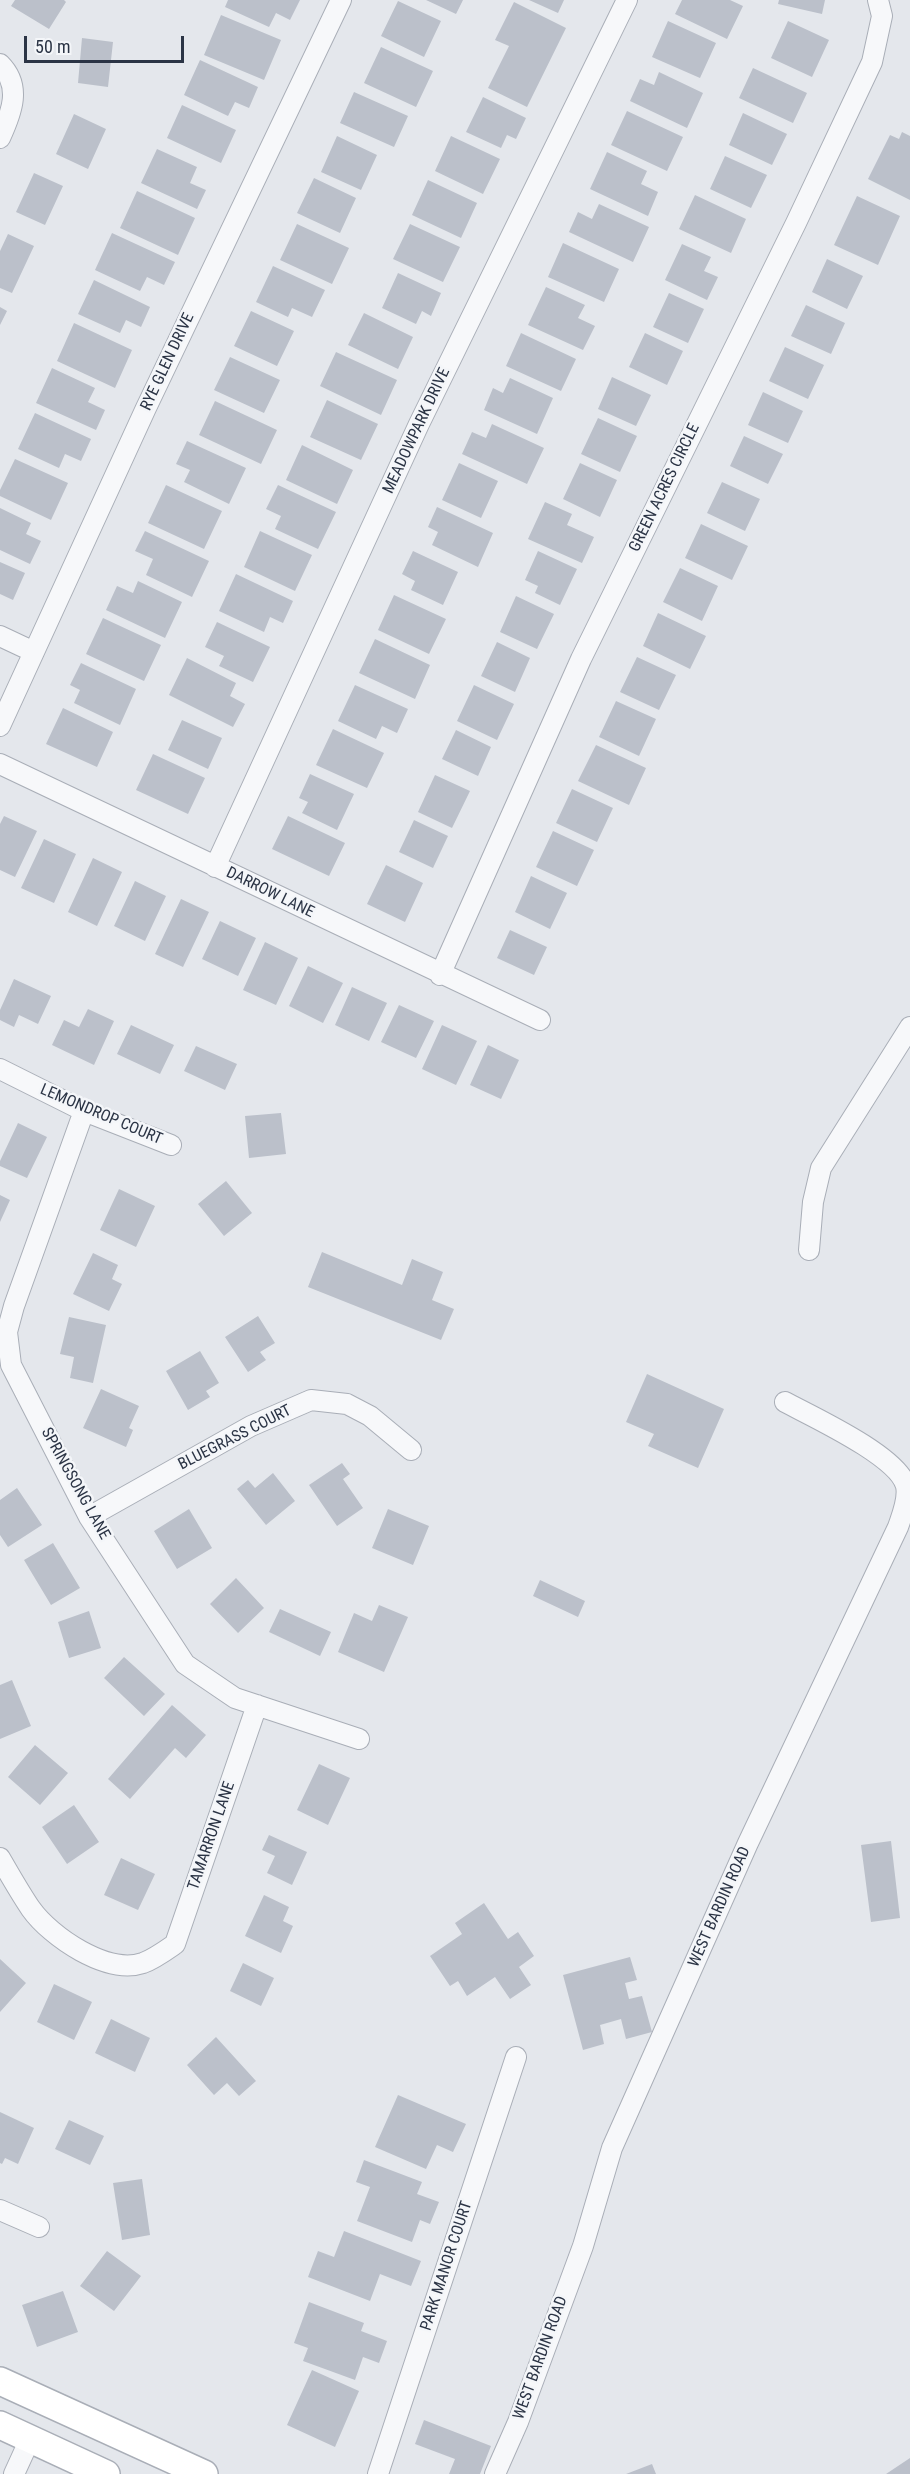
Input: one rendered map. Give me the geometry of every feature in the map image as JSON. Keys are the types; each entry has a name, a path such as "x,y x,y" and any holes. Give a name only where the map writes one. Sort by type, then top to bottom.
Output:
{"main road":[{"path":"0,2381 204,2474"},
{"path":"0,2425 106,2474"}],"street":[{"name":"RYE GLEN DRIVE","path":"0,726 146,408 341,0"},
{"name":"MEADOWPARK DRIVE","path":"215,867 419,424 627,0"},
{"name":"GREEN ACRES CIRCLE","path":"440,975 581,658 796,223 872,62 882,16 878,0"},
{"path":"0,64 13,81 15,98 0,138"},
{"path":"0,636 34,652"},
{"name":"DARROW LANE","path":"0,764 440,975 540,1020"},
{"path":"809,1250 813,1202 821,1168 910,1027"},
{"name":"LEMONDROP COURT","path":"0,1069 84,1112 171,1145"},
{"name":"SPRINGSONG LANE","path":"84,1112 14,1306 8,1332 11,1365 89,1517 184,1664 235,1698 359,1739"},
{"name":"BLUEGRASS COURT","path":"89,1517 251,1426 311,1400 347,1404 370,1416 411,1450"},
{"name":"WEST BARDIN ROAD","path":"495,2474 518,2422 583,2246 612,2148 748,1843 898,1527 907,1497 906,1486 898,1471 875,1451 785,1402"},
{"name":"TAMARRON LANE","path":"0,1858 33,1911 72,1947 101,1960 121,1965 142,1964 155,1957 175,1944 257,1705"},
{"name":"PARK MANOR COURT","path":"378,2474 516,2057"},
{"path":"0,2210 39,2227"},
{"path":"14,2474 30,2439"}],"building":[{"path":"15,0 64,0 66,2 49,29 11,6"},
{"path":"228,0 300,0 290,20 276,13 269,27 225,7"},
{"path":"426,0 463,0 456,14"},
{"path":"529,0 564,0 558,13"},
{"path":"682,0 730,0 743,6 727,39 675,14"},
{"path":"779,0 825,0 822,14 778,4"},
{"path":"398,1 441,21 424,57 381,36"},
{"path":"514,2 566,28 527,107 488,88 509,46 495,40"},
{"path":"221,15 281,40 264,80 204,55"},
{"path":"668,21 716,43 700,78 652,57"},
{"path":"788,21 829,40 812,77 771,58"},
{"path":"82,38 113,42 108,87 78,83"},
{"path":"381,47 433,71 416,107 364,83"},
{"path":"200,60 258,87 249,108 235,102 228,116 184,95"},
{"path":"753,68 807,93 793,123 739,98"},
{"path":"659,72 703,93 687,128 630,101 640,79 654,85"},
{"path":"354,92 408,116 394,147 340,123"},
{"path":"483,97 526,118 516,139 507,135 501,148 466,132"},
{"path":"182,105 236,130 221,163 167,138"},
{"path":"627,111 683,137 667,171 611,145"},
{"path":"743,113 787,134 772,165 729,145"},
{"path":"74,114 106,129 88,169 56,154"},
{"path":"902,132 910,136 910,200 868,179 890,135 899,139"},
{"path":"337,136 377,155 361,190 321,172"},
{"path":"451,136 500,159 483,194 435,171"},
{"path":"157,149 197,167 190,183 206,190 197,209 141,183"},
{"path":"607,152 647,171 641,184 658,192 648,216 590,189"},
{"path":"725,156 767,175 751,208 710,189"},
{"path":"34,173 63,186 45,225 16,212"},
{"path":"314,178 356,198 340,233 297,213"},
{"path":"428,180 477,203 461,238 412,215"},
{"path":"137,191 195,218 178,255 120,228"},
{"path":"695,195 746,219 731,253 679,229"},
{"path":"857,196 900,216 878,265 834,245"},
{"path":"599,204 649,227 633,262 569,232 578,212 592,219"},
{"path":"297,224 349,248 332,284 280,260"},
{"path":"410,224 460,247 443,282 393,259"},
{"path":"112,233 175,262 164,285 147,277 140,291 95,270"},
{"path":"8,234 34,246 12,293 0,288 0,251"},
{"path":"563,243 619,269 604,302 548,277"},
{"path":"682,244 711,257 704,271 718,277 707,300 665,280"},
{"path":"827,259 863,276 847,309 812,292"},
{"path":"273,266 325,290 312,317 292,308 288,317 256,302"},
{"path":"398,273 441,293 431,316 422,311 416,324 382,308"},
{"path":"94,280 150,307 141,327 126,320 120,333 78,314"},
{"path":"546,287 585,305 578,318 595,326 583,350 528,325"},
{"path":"669,293 704,309 688,343 653,327"},
{"path":"806,305 845,323 831,354 791,336"},
{"path":"0,307 7,311 0,325"},
{"path":"251,311 294,331 277,366 234,346"},
{"path":"364,313 413,337 398,369 348,345"},
{"path":"74,323 132,350 115,388 57,361"},
{"path":"521,333 576,359 561,391 506,366"},
{"path":"645,333 683,351 667,385 629,367"},
{"path":"785,347 824,365 808,399 769,381"},
{"path":"336,352 397,380 381,415 320,386"},
{"path":"230,357 280,380 264,413 214,390"},
{"path":"52,368 95,388 88,402 105,410 96,430 36,403"},
{"path":"612,377 651,395 636,426 598,409"},
{"path":"510,378 553,398 537,434 484,410 493,388 503,393"},
{"path":"763,392 803,411 788,443 748,425"},
{"path":"327,400 378,424 361,460 310,437"},
{"path":"215,401 277,430 261,464 199,435"},
{"path":"35,413 91,439 81,461 65,454 59,468 18,449"},
{"path":"598,418 637,436 620,472 581,454"},
{"path":"492,424 544,448 527,484 462,454 472,432 486,438"},
{"path":"744,436 783,454 768,484 730,466"},
{"path":"187,441 246,468 229,504 184,482 190,470 176,464"},
{"path":"302,445 353,470 337,504 286,480"},
{"path":"15,459 68,483 51,520 0,496 0,490"},
{"path":"459,463 498,481 481,518 442,500"},
{"path":"580,463 617,480 600,517 563,499"},
{"path":"722,482 760,499 745,531 707,513"},
{"path":"166,485 222,511 204,549 148,523"},
{"path":"278,485 336,512 318,549 275,529 281,516 266,509"},
{"path":"545,502 572,514 567,525 594,537 582,563 528,539"},
{"path":"437,507 493,533 478,567 432,545 438,532 428,527"},
{"path":"0,508 31,523 26,534 41,541 30,564 0,550"},
{"path":"701,524 748,546 732,580 685,558"},
{"path":"145,531 209,561 192,597 146,575 153,559 135,551"},
{"path":"260,531 312,555 295,591 244,567"},
{"path":"413,551 458,572 443,605 411,590 415,581 402,574"},
{"path":"538,551 577,569 560,605 535,593 538,586 525,580"},
{"path":"0,562 25,573 13,600 0,594"},
{"path":"680,568 718,586 702,621 663,602"},
{"path":"236,574 293,601 283,623 270,617 264,632 219,611"},
{"path":"138,581 182,602 165,638 106,610 117,586 133,593"},
{"path":"394,595 446,619 429,654 378,630"},
{"path":"516,596 554,614 537,649 500,632"},
{"path":"658,613 706,636 690,669 643,646"},
{"path":"103,618 161,645 144,681 86,654"},
{"path":"217,622 270,647 253,682 219,666 224,656 205,647"},
{"path":"375,639 430,665 415,699 359,673"},
{"path":"497,642 530,658 515,692 481,676"},
{"path":"637,657 676,675 659,710 620,692"},
{"path":"187,658 236,683 230,696 245,704 233,727 169,695"},
{"path":"81,663 136,689 120,725 74,703 80,690 70,685"},
{"path":"355,685 408,709 397,733 382,726 376,739 338,721"},
{"path":"474,685 514,704 497,740 457,721"},
{"path":"616,701 656,719 639,756 599,737"},
{"path":"63,708 113,732 97,767 46,744"},
{"path":"182,720 222,738 208,769 168,750"},
{"path":"333,729 384,753 367,788 316,765"},
{"path":"456,730 491,747 478,776 442,759"},
{"path":"596,745 646,768 629,805 578,781"},
{"path":"153,754 205,778 188,814 136,790"},
{"path":"310,774 354,794 337,830 302,813 308,802 299,798"},
{"path":"435,775 470,791 452,828 418,812"},
{"path":"572,789 613,808 597,842 556,823"},
{"path":"4,816 37,831 15,877 0,870 0,824"},
{"path":"288,816 345,843 329,876 272,849"},
{"path":"414,820 448,836 433,868 399,852"},
{"path":"553,831 594,850 577,886 536,867"},
{"path":"44,839 76,854 54,903 21,888"},
{"path":"93,858 122,872 97,926 68,912"},
{"path":"386,865 423,883 405,922 367,904"},
{"path":"531,876 567,893 550,929 515,912"},
{"path":"135,881 166,896 145,941 114,926"},
{"path":"181,899 209,912 183,967 155,954"},
{"path":"220,921 256,938 238,976 202,959"},
{"path":"510,930 547,947 534,975 497,958"},
{"path":"265,942 298,958 276,1005 243,990"},
{"path":"308,966 343,983 323,1023 289,1006"},
{"path":"14,979 51,996 38,1024 19,1015 14,1027 0,1020 0,1010"},
{"path":"352,987 387,1003 369,1041 335,1025"},
{"path":"399,1005 434,1021 416,1058 381,1042"},
{"path":"88,1009 114,1021 94,1065 52,1045 64,1020 79,1027"},
{"path":"131,1025 174,1045 160,1074 117,1054"},
{"path":"442,1025 477,1041 456,1085 422,1069"},
{"path":"488,1045 519,1060 501,1099 470,1085"},
{"path":"196,1046 237,1064 225,1090 184,1071"},
{"path":"281,1113 286,1154 249,1158 245,1116"},
{"path":"18,1123 47,1137 27,1178 0,1166 0,1161"},
{"path":"226,1181 252,1213 224,1236 198,1204"},
{"path":"119,1189 155,1206 136,1247 100,1230"},
{"path":"0,1195 10,1200 0,1222"},
{"path":"322,1252 402,1285 412,1259 443,1272 432,1300 454,1309 441,1340 308,1287"},
{"path":"93,1253 118,1265 112,1279 122,1284 109,1311 73,1294"},
{"path":"258,1316 275,1343 260,1352 266,1360 248,1372 225,1337"},
{"path":"69,1317 106,1325 93,1383 70,1378 74,1357 60,1354"},
{"path":"200,1351 219,1383 206,1391 210,1397 188,1410 166,1371"},
{"path":"647,1374 724,1409 698,1468 648,1446 654,1434 626,1422"},
{"path":"101,1389 139,1406 129,1428 133,1430 126,1447 83,1428"},
{"path":"342,1463 350,1474 343,1479 363,1508 337,1526 309,1485"},
{"path":"273,1473 295,1501 266,1525 237,1489 248,1480 255,1488"},
{"path":"17,1488 42,1525 8,1547 0,1535 0,1500"},
{"path":"189,1509 212,1548 177,1569 154,1531"},
{"path":"388,1509 429,1526 413,1565 372,1548"},
{"path":"53,1543 80,1588 51,1605 24,1560"},
{"path":"236,1578 264,1608 238,1633 210,1604"},
{"path":"540,1580 585,1601 578,1617 533,1596"},
{"path":"379,1605 408,1617 384,1672 338,1652 354,1613 372,1621"},
{"path":"280,1609 331,1632 320,1656 269,1632"},
{"path":"89,1611 101,1648 69,1658 58,1622"},
{"path":"124,1657 165,1694 144,1716 104,1678"},
{"path":"12,1680 31,1726 0,1739 0,1685"},
{"path":"172,1705 206,1735 186,1758 175,1748 130,1799 108,1779"},
{"path":"35,1745 68,1773 40,1805 8,1777"},
{"path":"319,1764 350,1778 328,1825 297,1810"},
{"path":"74,1805 99,1842 67,1864 42,1827"},
{"path":"269,1835 307,1852 292,1885 267,1873 275,1856 262,1850"},
{"path":"891,1841 900,1918 871,1922 861,1845"},
{"path":"121,1858 155,1874 138,1910 104,1895"},
{"path":"264,1895 289,1907 283,1921 293,1926 281,1953 245,1936"},
{"path":"484,1903 508,1939 518,1932 534,1956 519,1967 531,1985 510,1999 495,1977 467,1996 458,1981 450,1986 430,1956 462,1934 455,1923"},
{"path":"630,1957 637,1980 625,1983 629,1999 642,1996 652,2032 626,2039 621,2019 600,2025 604,2044 583,2050 563,1975"},
{"path":"0,1959 26,1983 0,2012"},
{"path":"243,1963 274,1978 261,2006 230,1991"},
{"path":"54,1984 92,2002 74,2040 37,2022"},
{"path":"111,2019 150,2038 135,2072 95,2053"},
{"path":"216,2037 256,2081 239,2096 227,2083 214,2095 187,2065"},
{"path":"398,2095 466,2124 453,2152 437,2145 426,2169 375,2147"},
{"path":"0,2112 34,2128 18,2164 5,2158 2,2164 0,2163"},
{"path":"69,2120 104,2136 90,2165 55,2149"},
{"path":"364,2160 422,2182 417,2194 439,2202 430,2224 420,2220 412,2242 357,2221 370,2187 356,2182"},
{"path":"142,2179 150,2235 122,2240 113,2183"},
{"path":"344,2231 421,2261 411,2286 380,2274 370,2301 308,2277 318,2251 334,2257"},
{"path":"107,2251 141,2276 114,2311 80,2286"},
{"path":"63,2291 78,2332 37,2347 22,2305"},
{"path":"309,2302 364,2323 361,2331 387,2341 379,2363 363,2357 355,2380 303,2361 308,2348 294,2343"},
{"path":"312,2370 359,2391 335,2447 287,2425"},
{"path":"424,2420 491,2446 480,2474 449,2474 455,2459 415,2444"},
{"path":"910,2458 910,2474 886,2474"},
{"path":"652,2464 656,2474 626,2474"}]}
